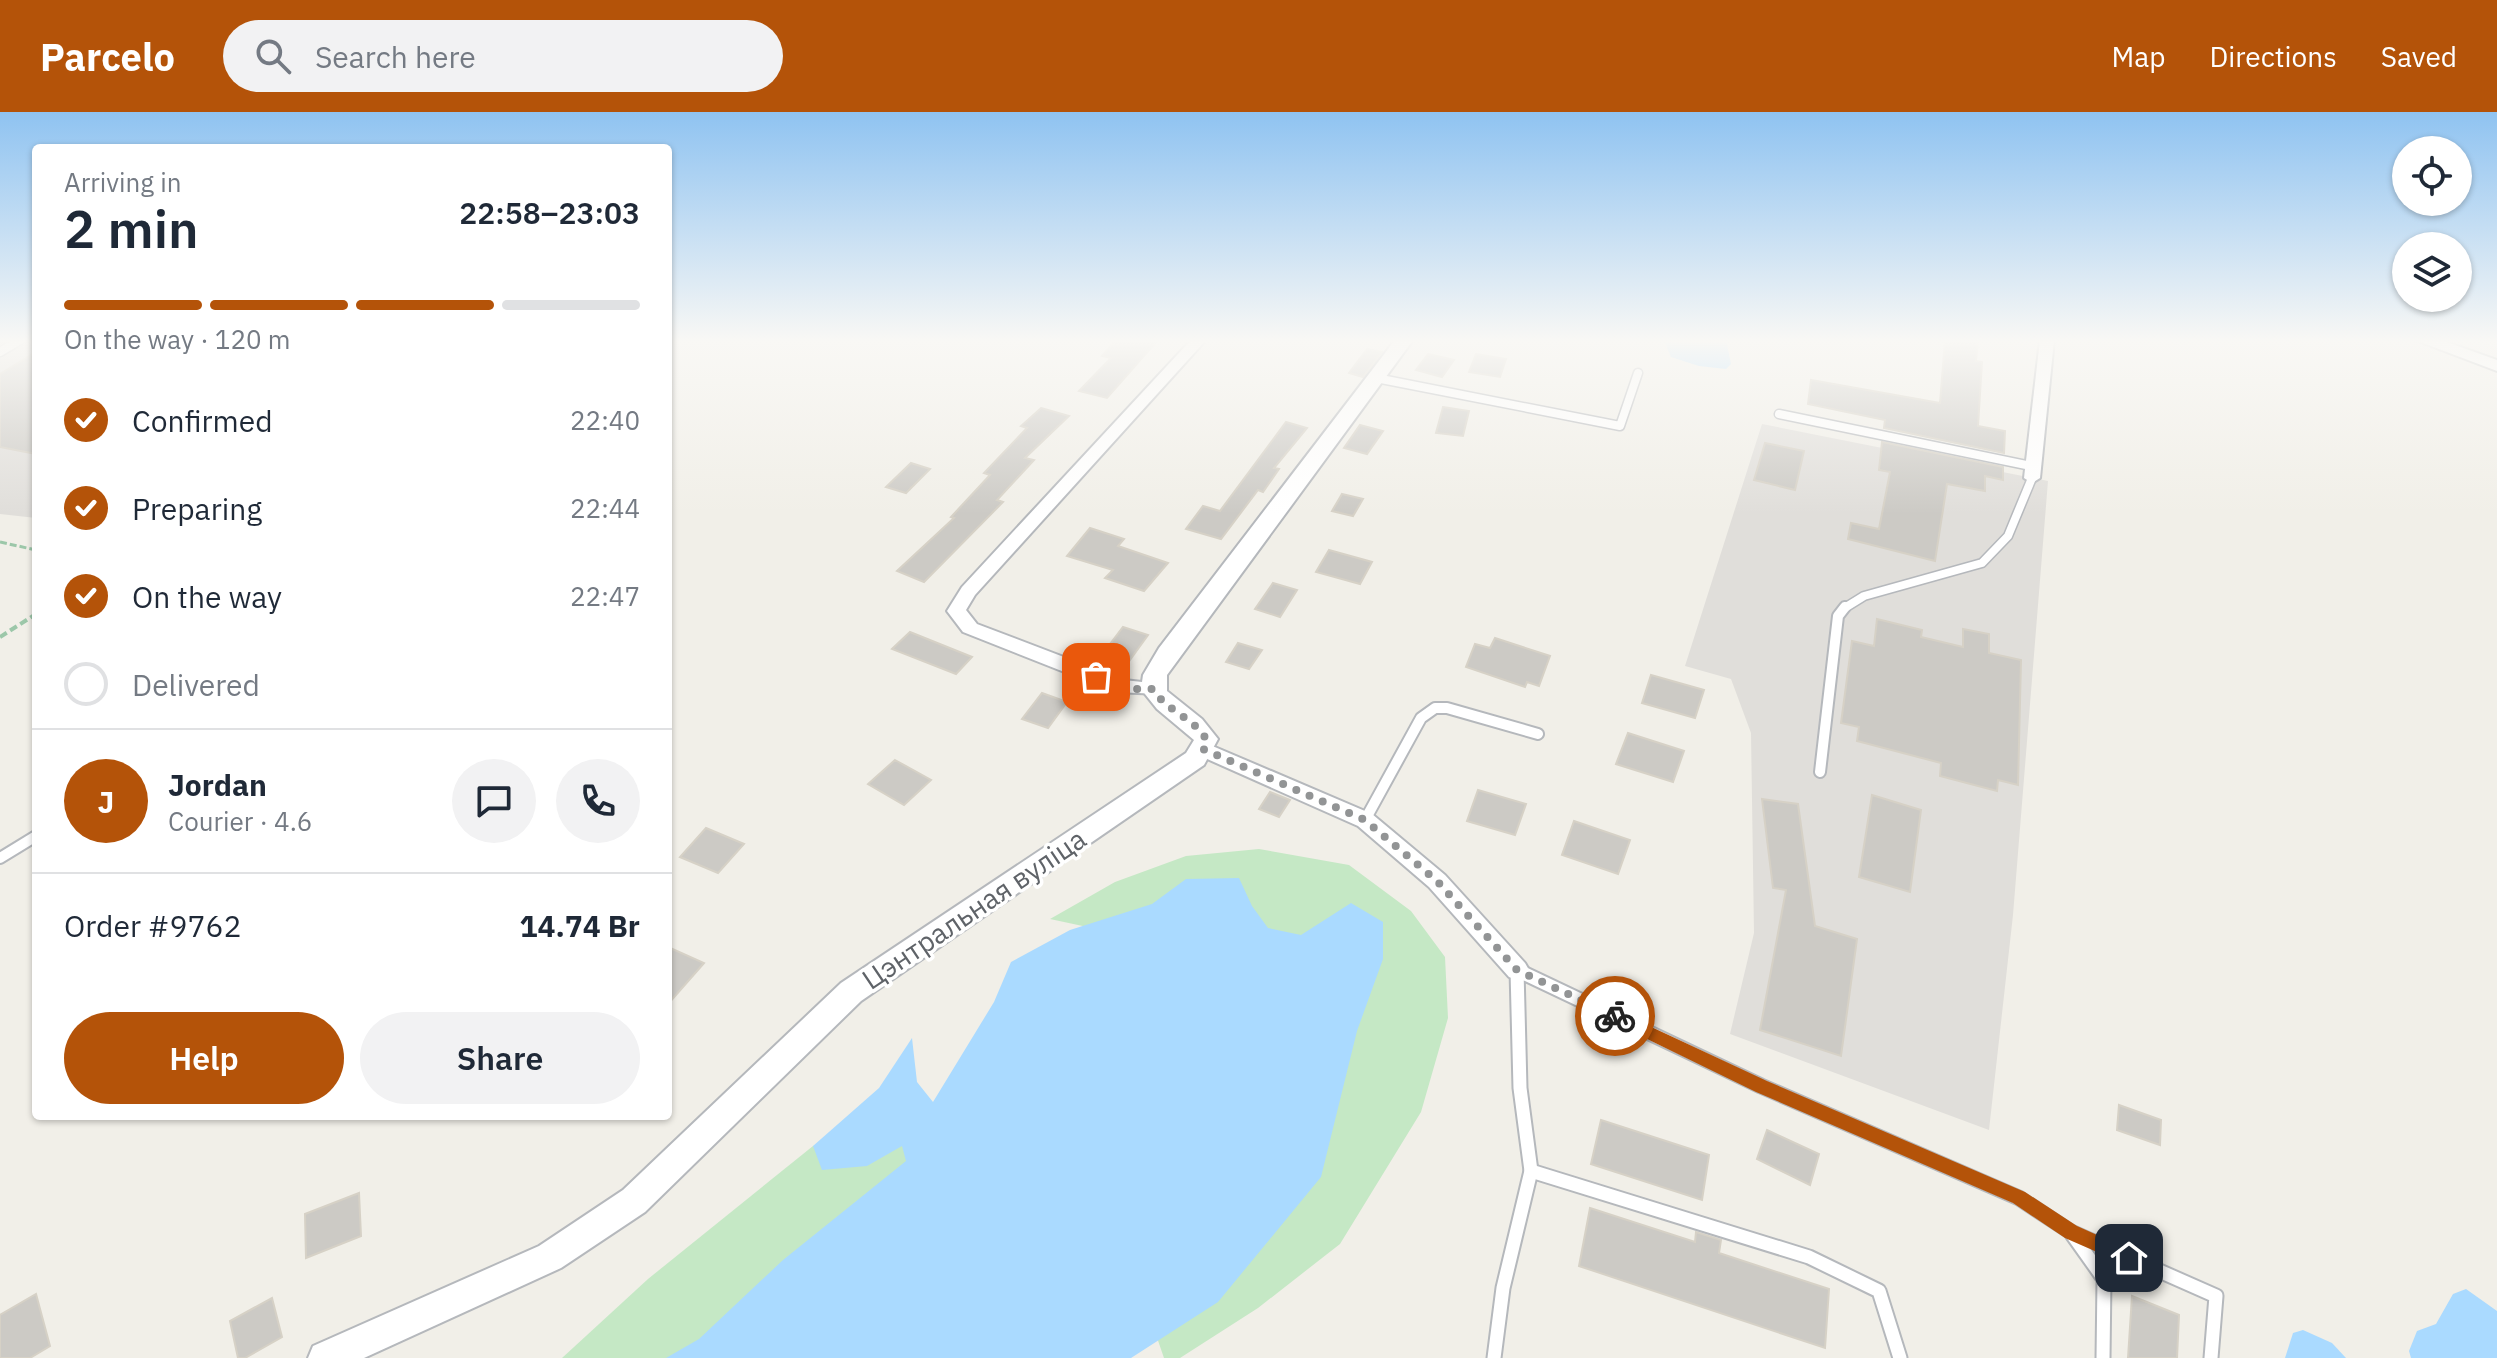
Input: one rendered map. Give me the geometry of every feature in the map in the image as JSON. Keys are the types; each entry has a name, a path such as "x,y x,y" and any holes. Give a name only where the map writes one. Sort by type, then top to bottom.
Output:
{"street":[{"path":"1145,398 1007,547 968,591 956,611 970,628 1122,687 1153,689"},
{"path":"1361,398 1167,654 1155,675 1153,689 1160,701 1200,729 1206,739 1203,749 1365,820 1437,881 1517,970"},
{"path":"2031,472 2040,398"},
{"name":"Цэнтральная вуліца","path":"325,1358 550,1257 634,1201 851,992 1148,793 1195,759 1203,749"}],"lane":[{"path":"1478,398 1620,426 1629,398"},
{"path":"1779,414 2031,472 2011,534 1998,553 1982,563 1864,596 1848,603 1838,616 1820,772"},
{"path":"1365,820 1421,718 1435,708 1447,708 1538,734"},
{"path":"0,858 32,838"},
{"path":"1494,1358 1503,1288 1531,1171 1520,1088 1517,970 1761,1086 2019,1198 2071,1232 2216,1296 2211,1358"},
{"path":"1531,1171 1809,1257 1879,1291 1900,1358"},
{"path":"2071,1232 2104,1279 2103,1358"}],"path":[{"path":"0,542 32,549"},
{"path":"0,637 32,617"}],"shaded area":[{"path":"0,398 32,398 32,518 0,514"},
{"path":"1762,424 2048,481 2013,915 1989,1130 1730,1034 1754,933 1751,733 1731,679 1685,666"}],"green space":[{"path":"1259,849 1349,865 1411,911 1445,957 1448,1018 1421,1112 1340,1244 1258,1308 1180,1358 1164,1358 1142,1294 1328,944 1106,931 1050,919 1115,882 1186,856"},
{"path":"867,1134 936,1154 720,1358 562,1358 648,1279 813,1146"}],"water":[{"path":"1239,878 1252,906 1268,928 1301,935 1351,903 1383,922 1383,959 1357,1031 1321,1177 1218,1302 1131,1358 666,1358 699,1339 783,1260 906,1161 902,1146 867,1166 822,1170 813,1146 879,1088 912,1038 917,1082 933,1102 994,1002 1011,962 1070,930 1152,904 1186,879"},
{"path":"2466,1289 2497,1311 2497,1358 2411,1358 2409,1351 2417,1331 2436,1324 2453,1294"},
{"path":"2303,1330 2332,1343 2346,1358 2285,1358 2293,1333"}],"building":[{"path":"0,398 32,398 32,453 0,447"},
{"path":"1809,398 1913,398 1940,403 1940,398 1980,398 1978,426 2005,431 2004,453 1884,428 1885,420 1808,404"},
{"path":"1443,407 1469,411 1463,436 1436,433"},
{"path":"1041,408 1069,416 1025,458 1034,460 997,500 1003,502 924,582 897,571 954,518 951,517 990,475 984,473 1027,428 1021,426"},
{"path":"1286,422 1307,428 1274,468 1279,469 1263,492 1258,490 1221,539 1186,529 1203,506 1220,511"},
{"path":"1360,425 1383,431 1367,454 1344,448"},
{"path":"1882,442 2003,467 2003,480 1985,476 1985,491 1947,484 1935,561 1848,539 1851,523 1879,529 1890,472 1879,470"},
{"path":"1765,443 1804,451 1795,490 1754,480"},
{"path":"911,463 930,469 906,493 886,487"},
{"path":"1342,494 1363,499 1353,516 1332,511"},
{"path":"1090,528 1124,539 1118,546 1168,563 1144,591 1105,578 1113,570 1067,556"},
{"path":"1329,550 1372,562 1360,584 1316,572"},
{"path":"1273,583 1297,590 1280,617 1255,609"},
{"path":"1877,619 1922,630 1921,637 1963,647 1963,629 1989,634 1989,653 2021,660 2018,785 1998,780 1997,791 1940,776 1941,763 1857,741 1859,727 1841,723 1852,641 1874,646"},
{"path":"1123,627 1148,635 1127,664 1101,656"},
{"path":"910,632 972,657 956,674 892,649"},
{"path":"1495,638 1550,656 1539,686 1527,682 1525,687 1466,667 1475,644 1490,648"},
{"path":"1238,643 1262,650 1249,669 1226,662"},
{"path":"1651,675 1704,690 1695,718 1642,703"},
{"path":"1042,693 1067,702 1048,728 1022,719"},
{"path":"1628,733 1684,751 1673,782 1616,764"},
{"path":"895,760 931,780 904,805 868,784"},
{"path":"1478,790 1526,804 1515,835 1467,821"},
{"path":"1270,792 1290,800 1279,817 1259,809"},
{"path":"1872,795 1921,810 1910,892 1859,877"},
{"path":"1762,799 1798,804 1815,926 1857,939 1841,1056 1760,1030 1786,890 1773,888"},
{"path":"1574,821 1630,840 1618,874 1562,855"},
{"path":"706,828 744,844 718,873 680,857"},
{"path":"672,949 704,963 672,999"},
{"path":"2119,1105 2161,1120 2160,1145 2117,1130"},
{"path":"1601,1120 1709,1155 1702,1200 1591,1164"},
{"path":"1767,1130 1819,1154 1810,1185 1757,1159"},
{"path":"359,1193 361,1236 306,1258 305,1214"},
{"path":"1590,1208 1695,1242 1696,1232 1721,1240 1719,1253 1829,1289 1825,1348 1579,1266"},
{"path":"36,1294 50,1346 30,1358 0,1358 0,1315"},
{"path":"2132,1296 2179,1315 2177,1358 2128,1358"},
{"path":"272,1298 282,1337 245,1358 238,1358 230,1321"}],"way so far":[{"path":"1096,677 1130,689 1153,689 1160,701 1200,729 1206,739 1203,749 1365,820 1468,911 1517,970 1615,1016"}],"route":[{"path":"1615,1016 1761,1086 2019,1198 2071,1232 2129,1258"}]}
